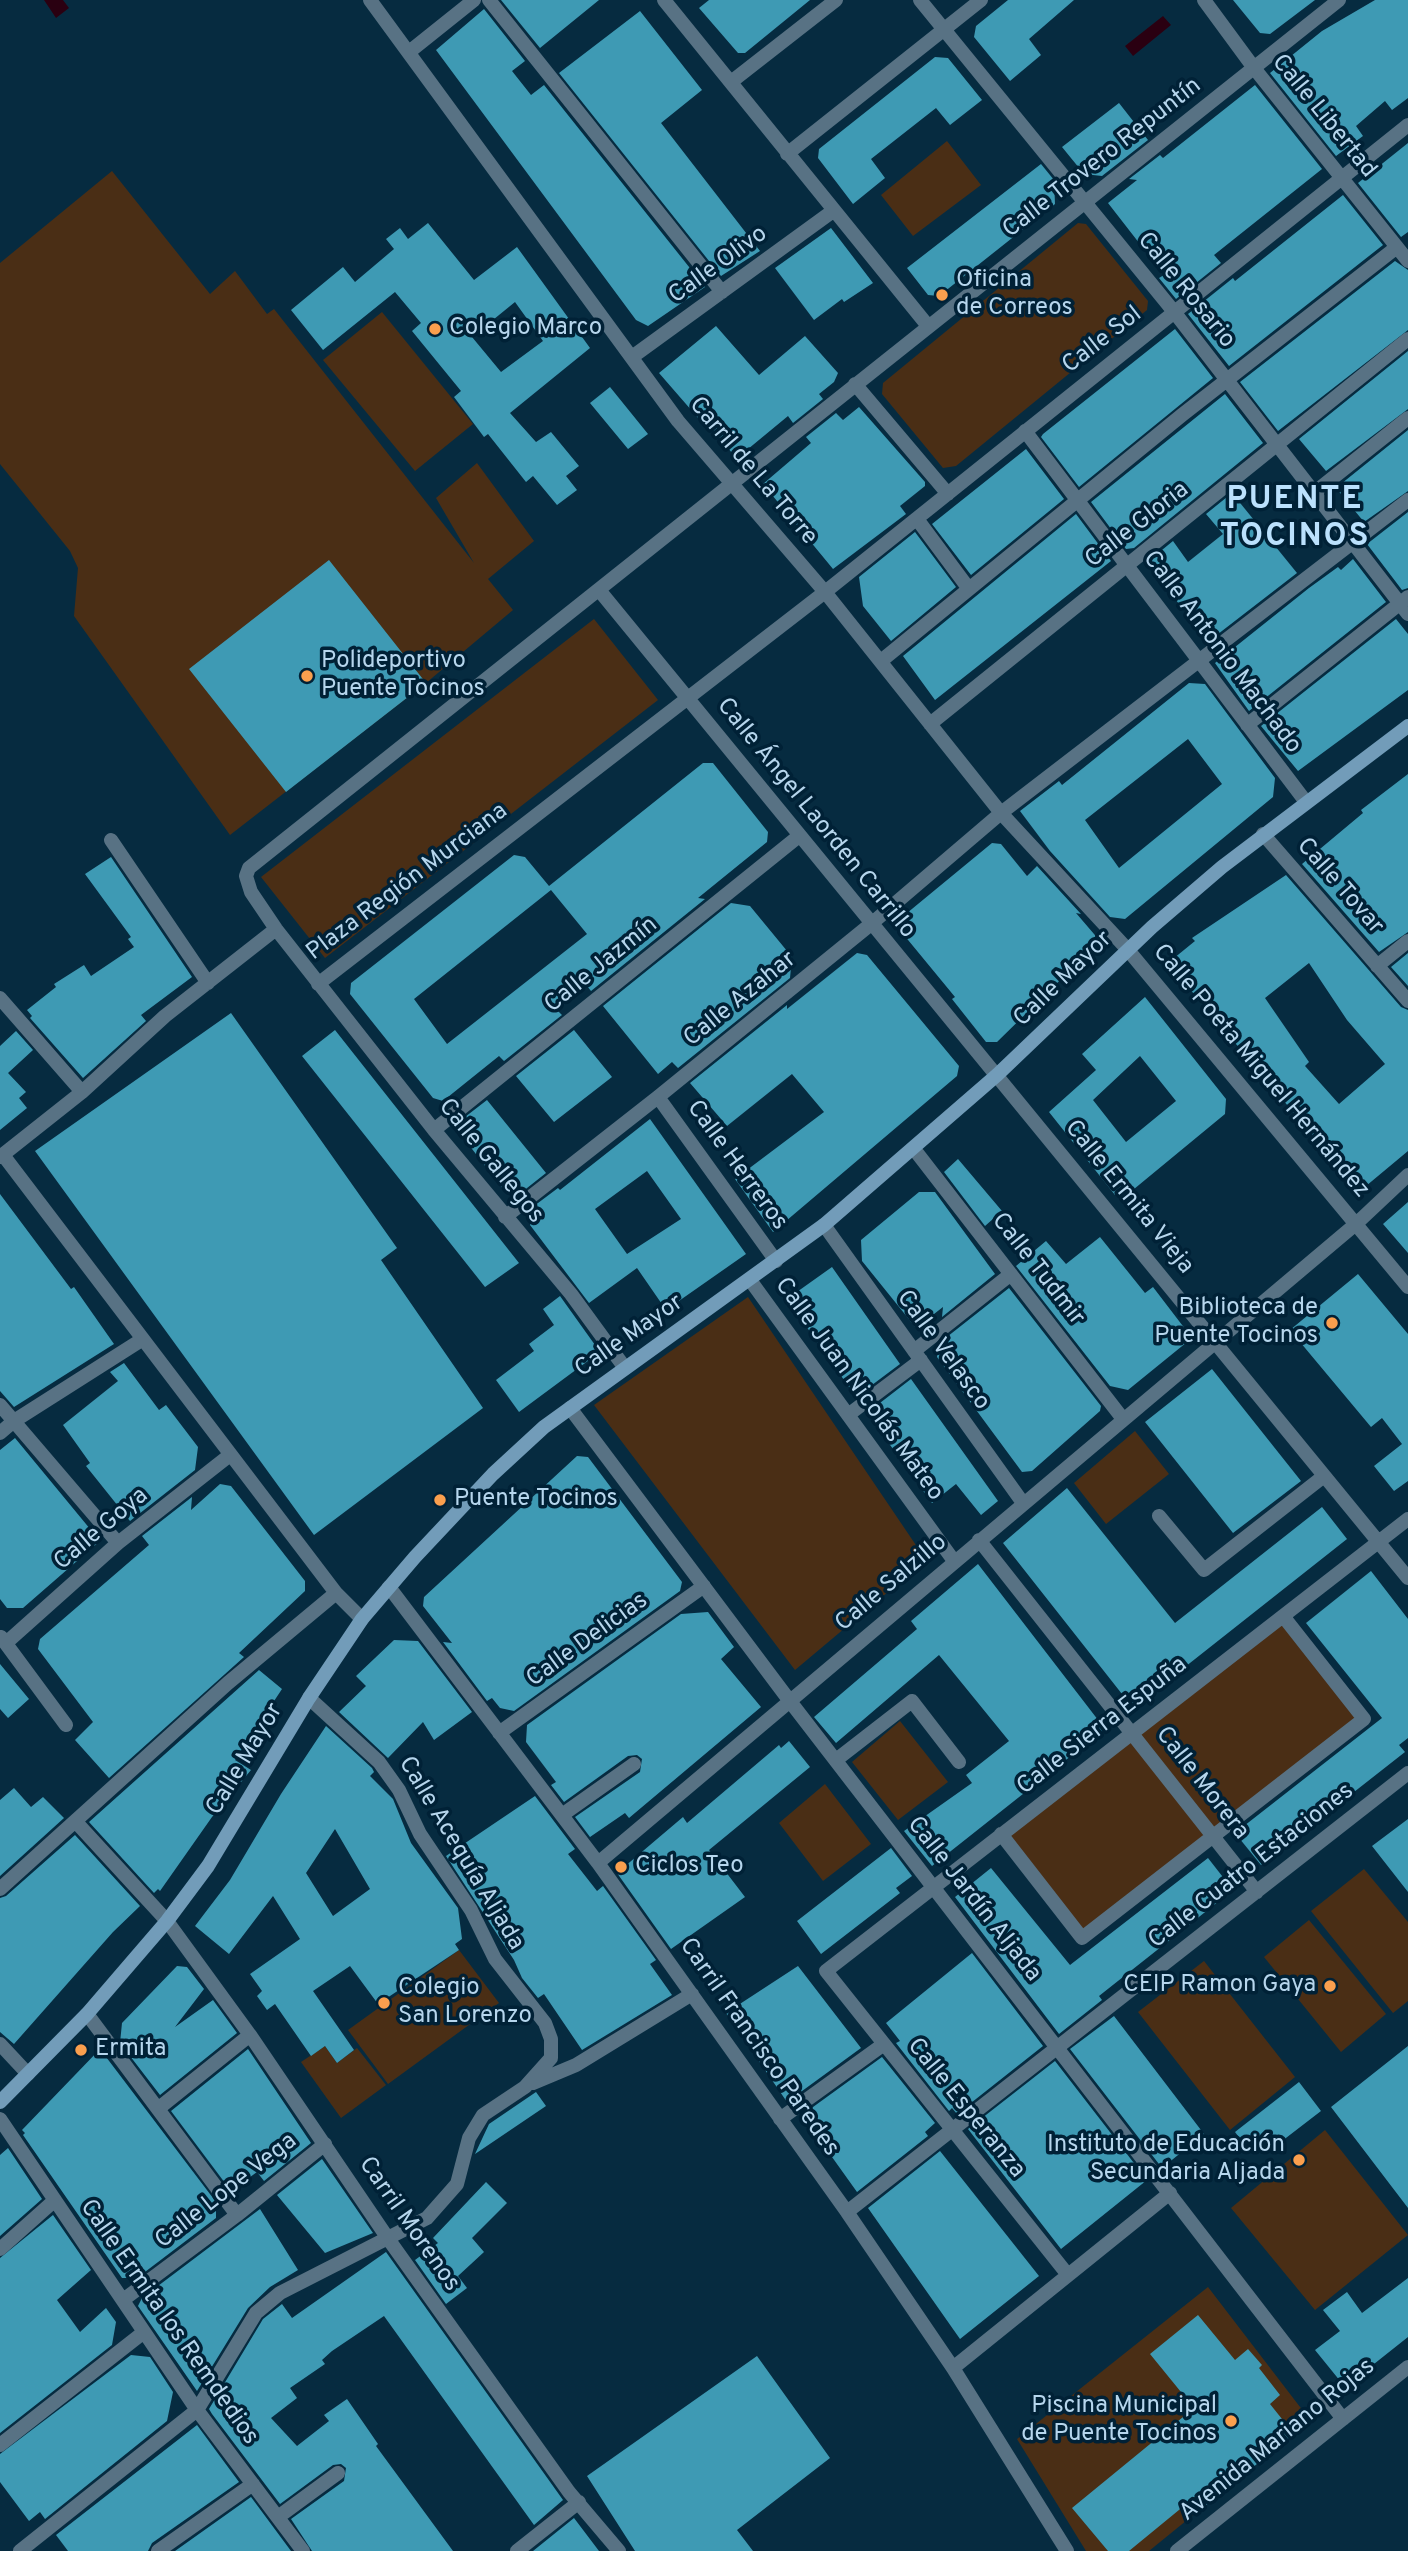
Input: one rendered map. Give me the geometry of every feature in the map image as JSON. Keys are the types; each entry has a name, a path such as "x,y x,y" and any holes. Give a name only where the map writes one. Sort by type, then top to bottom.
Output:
{"main road":[{"name":"Calle Mayor","path":"0,2102 87,2014 167,1921 208,1866 309,1698 362,1619 493,1474 570,1408 824,1225 997,1075 1128,950 1263,834 1408,726"}],"street":[{"name":"Carril de La Torre","path":"370,0 678,421 825,592 1001,813 1128,950"},
{"path":"409,52 474,0"},
{"path":"489,0 722,292"},
{"path":"664,0 928,326"},
{"path":"731,82 836,0"},
{"name":"Calle Rosario","path":"920,0 1175,313 1406,605"},
{"path":"787,154 981,0"},
{"name":"Calle Libertad","path":"1205,0 1254,68 1408,261"},
{"name":"Calle Trovero Repuntín","path":"732,484 1339,0"},
{"name":"Calle Sol","path":"825,592 1408,125"},
{"name":"Calle Olivo","path":"632,357 833,211"},
{"path":"881,661 1227,380 1397,247"},
{"name":"Calle Gloria","path":"930,724 1125,564 1408,339"},
{"path":"855,384 948,494"},
{"path":"1315,492 1408,418"},
{"name":"Calle Antonio Machado","path":"1025,431 1306,802"},
{"name":"Plaza Región Murciana","path":"732,484 254,862 246,876 247,884 276,929 318,984 825,592"},
{"name":"Calle Azahar","path":"505,1217 659,1097 871,925 1001,813 1356,543 1408,500"},
{"path":"916,519 969,589"},
{"name":"Calle Ángel Laorden Carrillo","path":"599,590 871,925 997,1075"},
{"path":"1247,725 1406,605"},
{"name":"Calle Tovar","path":"1263,834 1408,1001"},
{"name":"Calle Jazmín","path":"434,1130 799,836"},
{"path":"111,839 208,983"},
{"path":"276,929 165,1016 82,1092 2,1156 336,1593 362,1619"},
{"path":"1377,966 1408,941"},
{"name":"Calle Poeta Miguel Hernández","path":"1128,950 1408,1287"},
{"name":"Calle Gallegos","path":"318,984 505,1217 571,1294 625,1368"},
{"path":"0,998 82,1092"},
{"name":"Calle Ermita Vieja","path":"997,1075 1408,1578"},
{"name":"Calle Herreros","path":"659,1097 776,1261"},
{"name":"Calle Tudmir","path":"914,1149 1123,1419"},
{"name":"Calle Salzillo","path":"598,1863 1357,1223 1408,1175"},
{"name":"Calle Velasco","path":"824,1225 1023,1503"},
{"path":"848,1415 1011,1273"},
{"name":"Calle Juan Nicolás Mateo","path":"750,1280 954,1561"},
{"path":"0,1433 14,1421 143,1339"},
{"path":"0,1405 118,1543"},
{"name":"Calle Jardín Aljada","path":"570,1408 789,1700 1343,2419"},
{"name":"Calle Goya","path":"3,1639 118,1543 230,1455"},
{"path":"1159,1516 1203,1570 1324,1475"},
{"name":"Calle Sierra Espuña","path":"826,1971 1408,1519"},
{"name":"Calle Morera","path":"979,1540 1258,1892"},
{"name":"Calle Delicias","path":"499,1733 704,1586"},
{"name":"Carril Francisco Paredes","path":"389,1587 598,1863 847,2213 953,2368 1067,2551"},
{"path":"0,1889 228,1683 336,1593"},
{"path":"1001,1835 1082,1938 1364,1720 1283,1616"},
{"path":"3,1639 66,1724"},
{"name":"Calle Acequía Aljada","path":"20,2551 197,2410 257,2313 280,2293 389,2240 427,2218 445,2201 457,2184 468,2138 482,2115 526,2087 551,2058 551,2039 545,2023 495,1959 471,1910 420,1834 389,1775 379,1762 309,1698"},
{"path":"836,1760 912,1701 959,1762"},
{"path":"562,1815 634,1763"},
{"name":"Calle Cuatro Estaciones","path":"847,2213 1408,1773"},
{"name":"Carril Morenos","path":"76,1822 167,1921 250,2035 389,2240 579,2502 619,2551"},
{"name":"Calle Esperanza","path":"826,1971 1068,2275"},
{"path":"526,2087 576,2065 692,1994"},
{"path":"87,2014 237,2215"},
{"path":"159,2108 250,2035"},
{"path":"0,2044 28,2074"},
{"path":"780,2119 884,2044"},
{"name":"Calle Ermita los Remdedios","path":"0,2119 197,2410 303,2551"},
{"name":"Calle Lope Vega","path":"122,2300 237,2215 325,2144"},
{"path":"953,2368 1170,2193"},
{"path":"0,2249 55,2200"},
{"path":"0,2445 144,2332"},
{"name":"Avenida Mariano Rojas","path":"1177,2551 1408,2367"},
{"path":"278,2517 338,2473"},
{"path":"158,2551 253,2484"},
{"path":"517,2551 579,2502"},
{"path":"36,2538 46,2551"}],"shaded area":[{"path":"44,0 63,0 69,8 56,18"},
{"path":"1163,16 1171,25 1133,56 1125,46"},
{"path":"947,141 981,185 913,236 881,195"},
{"path":"112,171 210,294 235,271 267,314 274,309 474,563 436,498 477,463 534,541 488,579 513,610 426,683 230,835 74,616 78,568 70,551 0,464 0,263"},
{"path":"1078,223 1086,224 1148,301 1147,310 956,466 943,468 882,394 883,383"},
{"path":"382,312 473,424 415,471 323,360"},
{"path":"594,619 658,700 325,958 261,877"},
{"path":"748,1297 926,1560 795,1670 594,1405"},
{"path":"1135,1431 1169,1474 1106,1524 1074,1483"},
{"path":"1283,1616 1364,1719 1082,1938 1001,1834"},
{"path":"900,1721 948,1782 898,1820 852,1762"},
{"path":"825,1784 871,1844 823,1881 779,1823"},
{"path":"1364,1869 1408,1922 1408,2001 1393,2013 1311,1911"},
{"path":"1309,1920 1386,2014 1341,2052 1264,1957"},
{"path":"459,1950 499,2003 388,2084 348,2030"},
{"path":"1204,1961 1295,2077 1230,2130 1138,2012"},
{"path":"325,2046 337,2063 357,2048 386,2085 341,2118 301,2062"},
{"path":"1325,2130 1408,2235 1315,2310 1231,2208"},
{"path":"1208,2287 1310,2420 1149,2551 1086,2551 1017,2439"}],"building":[{"path":"501,0 599,0 540,48"},
{"path":"709,0 810,0 745,53 738,53 699,8"},
{"path":"1008,0 1074,0 1029,39 1041,55 1010,81 974,37 976,26"},
{"path":"1233,0 1315,0 1270,34 1260,33"},
{"path":"1375,0 1408,0 1408,98 1392,110 1385,101 1356,126 1363,136 1336,156 1270,73 1322,31"},
{"path":"484,9 525,61 512,71 531,95 544,85 705,287 648,326 636,320 436,50"},
{"path":"640,11 702,90 661,123 760,251 721,276 559,73"},
{"path":"935,57 948,58 982,100 950,125 936,108 871,159 885,178 853,204 818,158 819,149"},
{"path":"1255,85 1322,169 1214,255 1221,263 1176,299 1159,278 1164,275 1108,203 1137,180 1129,179 1160,155 1163,158"},
{"path":"1119,103 1148,140 1102,176 1084,174 1062,147"},
{"path":"1408,143 1408,232 1401,237 1358,183"},
{"path":"1041,164 1054,180 1055,204 939,296 928,295 907,268"},
{"path":"1343,195 1383,245 1229,366 1188,314 1233,278 1235,281"},
{"path":"428,223 474,280 517,247 590,348 510,413 536,442 551,432 579,466 566,476 577,490 557,505 533,476 526,482 488,434 484,437 454,397 461,391 412,331 421,323 395,292 323,350 291,310 343,267 355,282 394,249 386,239 400,228 408,239","holes":["515,302 543,341 501,372 472,337"]},
{"path":"831,228 873,283 844,302 842,299 814,320 775,268"},
{"path":"1395,261 1408,270 1408,330 1278,431 1240,382"},
{"path":"716,326 759,375 805,336 838,373 834,382 819,394 823,399 793,423 788,416 742,454 732,453 702,416 699,419 659,373"},
{"path":"1175,329 1213,378 1079,487 1041,437"},
{"path":"1408,351 1408,409 1326,471 1299,439"},
{"path":"610,387 648,434 628,449 590,403"},
{"path":"1225,394 1263,443 1134,548 1126,549 1091,502"},
{"path":"859,407 925,482 925,486 900,506 906,514 833,569 763,484 811,443 806,437 836,413 843,420"},
{"path":"1408,430 1408,491 1364,522 1336,488"},
{"path":"1026,449 1064,499 971,575 932,524"},
{"path":"1232,493 1297,573 1209,641 1146,563 1173,541 1188,562 1223,534 1206,514"},
{"path":"1408,512 1408,588 1402,590 1367,544"},
{"path":"1076,514 1111,561 935,700 903,656"},
{"path":"915,532 956,587 891,641 863,606 859,577"},
{"path":"1353,559 1386,602 1249,711 1215,663 1309,588 1338,567 1341,570"},
{"name":"Polideportivo Puente Tocinos","path":"329,560 426,683 286,792 189,669"},
{"path":"1396,619 1408,634 1408,690 1298,771 1261,726"},
{"path":"1189,683 1205,684 1275,778 1273,797 1125,919 1110,917 1050,851 1020,811 1059,781 1062,785","holes":["1188,739 1222,784 1119,868 1085,820"]},
{"path":"703,763 713,763 768,832 767,842 698,898 705,899 591,991 587,986 557,1010 562,1015 504,1061 499,1056 443,1101 433,1098 350,994 351,983 514,855 525,857 549,886","holes":["551,890 587,934 447,1044 414,999"]},
{"path":"1408,774 1408,932 1379,952 1302,864 1363,813 1361,810"},
{"path":"992,843 1001,844 1027,876 1037,866 1081,914 1076,913 1100,941 997,1042 986,1042 952,999 955,997 899,929 901,918"},
{"path":"111,857 192,977 141,1015 146,1021 83,1078 30,1018 32,1016 27,1010 56,987 54,984 84,965 91,976 134,947 128,939 131,937 85,874"},
{"path":"1286,875 1401,1007 1408,1010 1408,1151 1366,1186 1356,1187 1168,963 1195,941 1192,938","holes":["1309,963 1347,1020 1385,1064 1339,1104 1305,1066 1309,1062 1265,998"]},
{"path":"731,903 750,906 792,957 790,978 678,1068 672,1062 658,1074 603,1006"},
{"path":"857,953 867,955 959,1066 957,1076 773,1232 735,1179 824,1112 792,1074 727,1126 690,1083"},
{"path":"1408,953 1408,986 1391,967"},
{"path":"1145,997 1226,1099 1225,1114 1128,1194 1115,1195 1049,1112 1096,1070 1082,1054","holes":["1140,1056 1176,1101 1126,1142 1093,1100"]},
{"path":"231,1013 397,1248 381,1260 483,1408 314,1535 35,1151"},
{"path":"335,1030 519,1263 485,1287 302,1056"},
{"path":"574,1030 612,1077 554,1122 516,1076"},
{"path":"16,1031 33,1050 8,1073 26,1092 19,1098 27,1108 0,1130 0,1046"},
{"path":"487,1100 546,1173 522,1192 503,1189 462,1136 465,1117"},
{"path":"650,1119 746,1254 666,1310 637,1268 589,1303 530,1225 530,1209 558,1188 560,1190","holes":["647,1171 681,1219 627,1254 595,1209"]},
{"path":"958,1159 1002,1211 985,1226 944,1172"},
{"path":"919,1192 935,1192 995,1274 942,1317 943,1307 916,1328 862,1261 861,1240"},
{"path":"0,1194 71,1289 74,1287 114,1344 14,1407 0,1391"},
{"path":"1408,1202 1408,1253 1383,1224"},
{"path":"1100,1237 1145,1293 1153,1287 1192,1338 1128,1390 1110,1386 1016,1266 1046,1241 1066,1264"},
{"path":"832,1267 900,1364 856,1397 787,1299"},
{"path":"1358,1274 1408,1334 1408,1481 1394,1491 1374,1466 1402,1444 1382,1418 1371,1427 1290,1330"},
{"path":"1009,1288 1101,1406 1100,1411 1032,1471 1022,1472 937,1357 938,1344"},
{"path":"560,1296 600,1352 519,1412 496,1380 534,1351 529,1344 554,1325 543,1309"},
{"path":"124,1363 159,1410 166,1405 198,1447 195,1470 130,1521 86,1466 90,1463 63,1425 118,1381 110,1372"},
{"path":"1212,1369 1301,1481 1233,1533 1145,1422"},
{"path":"911,1379 998,1501 981,1515 956,1484 932,1503 867,1413"},
{"path":"15,1438 100,1541 23,1608 7,1608 0,1599 0,1450"},
{"path":"577,1456 588,1457 682,1582 680,1591 514,1711 500,1708 492,1698 487,1701 443,1642 452,1643 423,1606 424,1597"},
{"path":"220,1484 231,1486 305,1581 305,1591 239,1653 244,1657 109,1778 75,1740 93,1722 38,1649 40,1639 149,1545 142,1536 192,1497 191,1510"},
{"path":"1067,1488 1175,1623 1322,1507 1347,1539 1133,1708 1003,1543"},
{"path":"978,1564 1105,1729 932,1866 904,1831 972,1783 966,1775 1009,1741 939,1655 836,1743 814,1717 917,1629 911,1621"},
{"path":"1371,1571 1408,1619 1408,1738 1399,1745 1405,1752 1261,1865 1235,1833 1382,1718 1306,1623"},
{"path":"708,1612 734,1647 721,1659 761,1707 629,1818 625,1813 590,1837 575,1817 640,1772 642,1759 637,1755 628,1756 564,1802 551,1785 556,1782 526,1742 527,1725 681,1614"},
{"path":"394,1640 418,1641 472,1712 434,1740 423,1722 388,1758 339,1712 366,1686 356,1676"},
{"path":"0,1664 29,1699 8,1718 0,1709"},
{"path":"259,1670 282,1689 235,1760 251,1770 212,1817 160,1891 158,1889 154,1893 89,1822"},
{"path":"326,1726 372,1768 374,1772 370,1776 393,1799 411,1843 458,1908 462,1939 455,1944 459,1950 378,2004 350,1966 313,1991 354,2050 337,2063 325,2046 311,2056 275,2004 267,2010 257,1996 262,1991 250,1974 300,1939 273,1896 229,1954 195,1926 230,1880 281,1794","holes":["335,1829 370,1889 333,1916 306,1873"]},
{"path":"789,1741 810,1767 709,1850 745,1897 671,1949 617,1873 683,1817 687,1823 779,1745 781,1748"},
{"path":"14,1788 31,1807 43,1797 64,1818 0,1876 0,1800"},
{"path":"535,1796 575,1849 568,1854 597,1891 603,1886 656,1960 650,1964 672,1995 582,2050 544,1994 538,1998 522,1978 514,1960 446,1856"},
{"path":"1408,1819 1408,1892 1372,1846"},
{"path":"75,1835 140,1906 113,1932 14,2044 0,2032 0,1898 6,1896"},
{"path":"891,1848 912,1876 896,1888 900,1893 821,1954 797,1921"},
{"path":"1208,1858 1233,1890 1099,1996 1102,2000 1059,2034 955,1897 991,1868 1070,1965"},
{"path":"972,1953 1043,2046 957,2114 952,2108 949,2111 896,2043 900,2041 886,2023"},
{"path":"177,1966 187,1967 204,1989 175,2027 213,2000 237,2033 160,2095 120,2043 122,2023"},
{"path":"798,1966 861,2048 787,2102 726,2013"},
{"path":"1114,2016 1204,2134 1162,2168 1070,2049"},
{"path":"1408,2046 1408,2208 1331,2107"},
{"path":"100,2049 216,2202 216,2218 137,2278 122,2278 22,2130"},
{"path":"248,2049 311,2143 264,2181 257,2172 235,2188 228,2187 171,2111"},
{"path":"882,2057 935,2123 925,2132 928,2136 857,2192 802,2115"},
{"path":"1055,2061 1147,2180 1061,2249 968,2129"},
{"path":"1299,2082 1321,2111 1269,2151 1262,2143 1250,2152 1235,2132"},
{"path":"536,2092 546,2106 475,2154 489,2124"},
{"path":"8,2148 42,2199 0,2236 0,2155"},
{"path":"940,2151 1039,2276 960,2339 868,2208"},
{"path":"322,2159 373,2233 325,2253 277,2195"},
{"path":"486,2182 507,2203 472,2238 484,2252 458,2276 467,2288 446,2304 415,2260 438,2243 433,2238"},
{"path":"260,2209 298,2270 270,2287 248,2308 197,2391 138,2306 142,2298"},
{"path":"53,2215 91,2270 57,2300 80,2332 106,2308 116,2322 112,2345 0,2433 0,2258"},
{"path":"386,2252 563,2500 534,2525 384,2316 332,2351 322,2360 325,2364 290,2388 297,2398 271,2418 297,2446 329,2421 324,2415 347,2399 378,2444 376,2446 453,2551 312,2551 291,2519 344,2481 346,2468 341,2464 333,2465 280,2504 209,2409 263,2319 282,2304 292,2318"},
{"path":"1408,2278 1408,2337 1345,2387 1315,2350 1340,2331 1323,2310 1347,2292 1362,2313"},
{"name":"Piscina Municipal de Puente Tocinos","path":"1198,2315 1235,2360 1248,2349 1262,2365 1259,2368 1280,2395 1270,2404 1294,2434 1205,2506 1196,2496 1129,2551 1108,2551 1072,2508 1194,2408 1150,2354"},
{"path":"131,2355 150,2357 173,2392 167,2421 45,2519 40,2512 29,2521 0,2482 0,2454"},
{"path":"757,2356 830,2458 737,2530 753,2551 635,2551 587,2476"},
{"path":"197,2425 239,2482 152,2543 148,2551 68,2551 56,2535"},
{"path":"251,2497 291,2551 175,2551"},
{"path":"574,2518 599,2551 533,2551"}],"place":[{"name":"Oficina de Correos","path":"942,295"},
{"name":"Colegio Marco","path":"435,329"},
{"name":"Polideportivo Puente Tocinos","path":"307,676"},
{"name":"Biblioteca de Puente Tocinos","path":"1332,1323"},
{"name":"Puente Tocinos","path":"440,1500"},
{"name":"Ciclos Teo","path":"621,1867"},
{"name":"CEIP Ramon Gaya","path":"1330,1986"},
{"name":"Colegio San Lorenzo","path":"384,2003"},
{"name":"Ermita","path":"81,2050"},
{"name":"Instituto de Educación Secundaria Aljada","path":"1299,2160"},
{"name":"Piscina Municipal de Puente Tocinos","path":"1231,2421"}],"district":[{"name":"PUENTE TOCINOS","path":"1295,520"}]}
